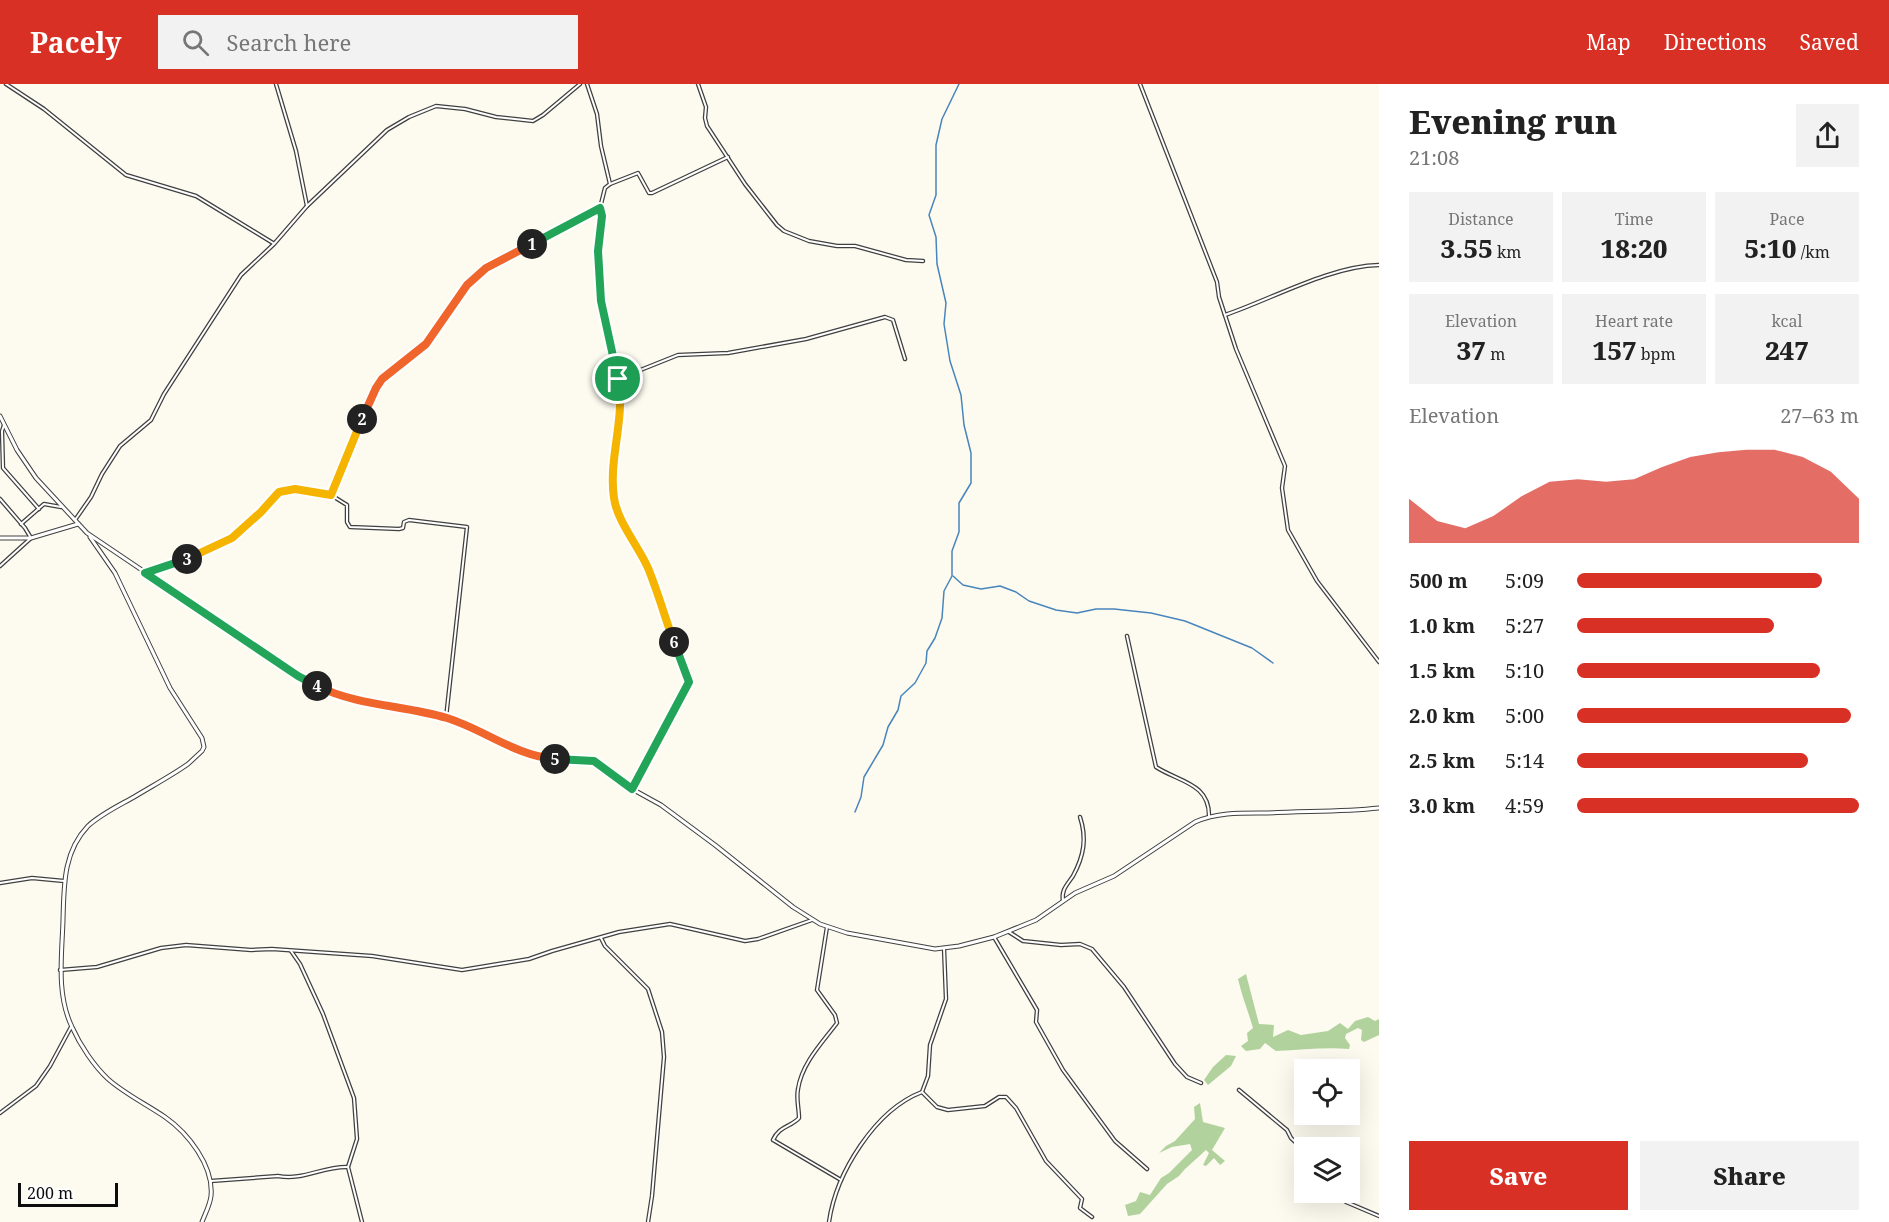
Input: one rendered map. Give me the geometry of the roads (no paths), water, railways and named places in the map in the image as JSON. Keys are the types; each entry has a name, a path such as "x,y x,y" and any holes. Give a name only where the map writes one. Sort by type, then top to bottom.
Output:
{"street":[{"path":"6,84 44,110 126,175 196,196 274,244"},
{"path":"276,84 287,116 307,206"},
{"path":"75,520 120,446 151,420 161,399 232,287 307,206 387,130 429,108 442,106 496,117 533,121 580,84"},
{"path":"587,84 597,114 601,146 610,184"},
{"path":"698,84 706,107 707,126 745,184 777,225 808,241 837,246 855,246 906,260 923,261"},
{"path":"1140,84 1217,282 1224,315 1236,350 1285,466 1284,507 1288,530 1323,591 1379,662"},
{"path":"632,789 689,682 648,569 615,504 613,486 615,442 621,398 601,301 598,251 602,216 600,208 605,188 638,173 649,193 652,193 728,158"},
{"path":"331,495 376,388 388,374 426,344 467,285 486,268 600,208"},
{"path":"1224,315 1310,282 1351,270 1379,265"},
{"path":"618,379 678,355 728,353 806,339 885,317 892,320 905,359"},
{"path":"0,416 25,462 61,507 87,533 115,573 160,668 202,738 204,747 200,754 188,764 89,826 72,849 64,881 60,970 63,1001 71,1026 96,1065 108,1079 177,1126 206,1167 210,1181 210,1199 202,1222"},
{"path":"4,425 1,432 3,468 39,509"},
{"path":"145,573 185,560 232,538 279,492 295,489 331,495 346,506 347,522 350,527 399,529 404,527 404,522 409,520 467,527 446,718"},
{"path":"0,499 31,538"},
{"path":"21,524 47,503 61,507"},
{"path":"0,538 31,538 78,524"},
{"path":"87,533 298,676 334,695 446,718 541,757 594,761 632,789 661,804 812,920 847,933 913,946 944,948 994,937 1036,920 1075,893 1114,876 1195,822 1209,817 1228,814 1379,808"},
{"path":"1,563 31,538"},
{"path":"1127,636 1155,765 1201,790 1209,805 1209,817"},
{"path":"1063,902 1063,892 1077,866 1085,836 1080,817"},
{"path":"0,883 32,878 64,881"},
{"path":"60,970 96,967 176,945 372,956 462,970 529,959 619,932 670,924 745,941 758,939 812,920"},
{"path":"828,927 817,989 835,1015 837,1023 802,1074 798,1089 799,1118 783,1126 773,1140 841,1180"},
{"path":"1008,932 1023,941 1054,945 1080,944 1092,949 1124,987 1175,1064 1187,1077 1201,1083"},
{"path":"994,937 1034,1005 1038,1013 1036,1022 1055,1059 1115,1141 1147,1169"},
{"path":"601,938 604,946 648,989 662,1032 664,1057 648,1222"},
{"path":"829,1222 841,1180 862,1142 904,1101 922,1092 927,1076 930,1045 946,999 944,948"},
{"path":"291,951 300,964 323,1014 354,1098 357,1139 348,1167 362,1222"},
{"path":"0,1113 36,1086 50,1066 71,1026"},
{"path":"1239,1090 1287,1130 1294,1141"},
{"path":"922,1092 937,1107 948,1110 985,1106 999,1097 1006,1097 1016,1108 1046,1161 1082,1199 1080,1208 1092,1217"},
{"path":"210,1181 279,1176 289,1178 348,1167"},
{"path":"1348,1203 1379,1216"}],"waterway":[{"path":"855,812 861,797 864,777 883,745 888,727 898,710 901,696 915,683 926,663 927,651 935,638 942,618 944,591 952,576 952,551 959,532 959,503 971,483 971,453 964,425 961,395 950,361 944,324 946,303 937,264 936,237 929,215 936,195 936,145 942,119 959,84"},
{"path":"953,576 963,585 981,589 1000,586 1016,592 1029,601 1056,610 1077,613 1096,609 1114,609 1151,613 1185,621 1252,648 1273,663"}]}
